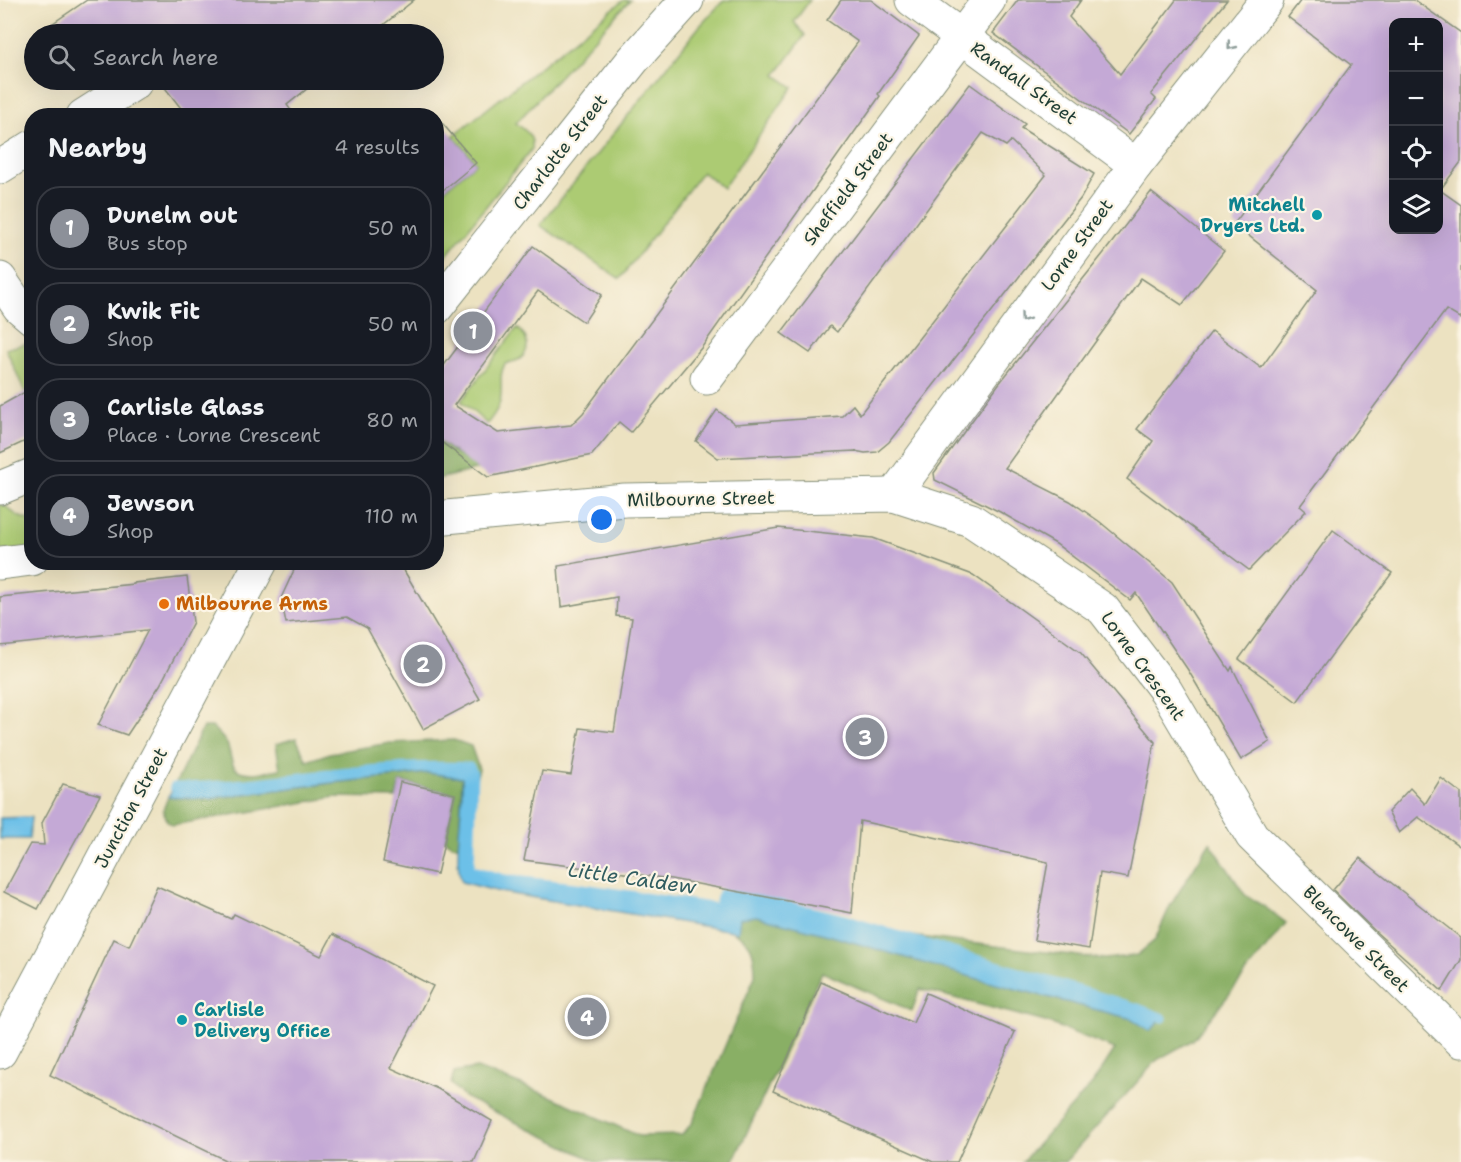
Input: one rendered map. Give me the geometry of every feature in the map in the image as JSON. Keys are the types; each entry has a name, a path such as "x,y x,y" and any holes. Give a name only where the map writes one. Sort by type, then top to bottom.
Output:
{"street":[{"name":"Charlotte Street","path":"444,298 633,60 687,0"},
{"name":"Randall Street","path":"912,0 1136,165"},
{"name":"Sheffield Street","path":"706,378 989,0"},
{"name":"Lorne Street","path":"894,495 1136,165 1267,0"},
{"path":"96,108 124,90"},
{"path":"0,167 24,152"},
{"path":"0,279 24,312"},
{"path":"0,488 24,478"},
{"name":"Milbourne Street","path":"444,517 625,500 894,495"},
{"name":"Lorne Crescent","path":"894,495 971,520 1103,609 1166,691 1252,836"},
{"path":"0,563 24,560"},
{"name":"Junction Street","path":"0,1052 257,570"},
{"name":"Blencowe Street","path":"1252,836 1457,1027"}],"green space":[{"path":"624,0 630,0 516,123 530,136 532,149 444,257 444,190 476,163 453,136"},
{"path":"724,0 810,0 794,22 805,35 776,75 793,87 723,188 702,172 620,279 540,225 699,27"},
{"path":"517,328 526,339 527,348 518,360 505,364 501,375 500,402 495,414 487,424 461,401"},
{"path":"24,344 24,390 6,349"},
{"path":"444,445 480,469 444,477"},
{"path":"0,502 24,518 24,559 0,550"},
{"path":"203,727 212,727 220,735 227,744 235,768 248,773 280,769 276,744 296,738 307,761 330,753 390,743 454,740 471,746 479,769 473,789 473,773 407,766 222,786 174,787"},
{"path":"428,773 462,778 459,845 452,845 445,840 455,794 400,782 396,798 335,797 173,825 167,821 163,810 168,797 205,799"},
{"path":"1210,842 1245,895 1286,923 1193,1040 1157,1060 1065,1162 1022,1162 1093,1083 1115,1049 1049,1023 920,989 912,1011 822,972 733,1162 597,1162 464,1097 451,1084 454,1072 477,1068 550,1096 639,1136 682,1135 692,1123 755,976 754,958 750,945 741,936 725,927 744,915 780,914 919,937 1105,959 1137,955 1155,940 1170,906"}],"water":[{"path":"434,765 470,767 473,773 471,869 505,879 718,908 722,894 747,897 841,918 1135,1007 1163,1018 1150,1031 1132,1019 985,981 756,916 740,918 738,932 500,892 462,882 459,873 458,847 462,778 428,773 205,799 168,797 174,787 222,786"},
{"path":"31,817 29,839 0,839 0,818"}],"building":[{"path":"87,0 414,0 384,24 52,24"},
{"path":"841,0 871,0 919,36 878,94 880,96 702,347 631,432 619,422 592,455 488,477 444,444 444,365 533,246 602,295 584,322 538,291 454,405 498,433 571,425 583,413 858,42 827,20"},
{"path":"1018,0 1081,0 1069,17 1120,74 1176,0 1227,0 1151,94 1156,99 1129,134 993,33"},
{"path":"1301,0 1414,0 1440,18 1389,18 1389,234 1443,234 1443,192 1461,205 1461,319 1446,310 1300,506 1306,511 1249,570 1127,479 1153,441 1137,429 1212,331 1261,368 1317,290 1234,224 1351,65 1288,17"},
{"path":"1443,20 1461,33 1461,162 1443,186"},
{"path":"970,84 1025,124 1021,128 1094,174 1081,198 889,442 877,452 855,451 718,458 696,441 717,410 735,424 842,416 853,405 860,414 1046,175 1011,141 1006,146 983,133 837,332 830,326 810,353 781,333"},
{"path":"167,90 306,90 287,105 289,108 181,108"},
{"path":"444,125 476,163 444,189"},
{"path":"1151,192 1224,251 1182,305 1141,278 1005,468 1070,501 1100,522 1172,582 1230,671 1232,667 1270,742 1241,760 1188,670 1136,593 1130,600 1056,544 1000,512 935,480 934,473 998,385"},
{"path":"24,392 24,442 0,453 0,406"},
{"path":"778,528 873,538 973,575 1080,652 1155,742 1128,878 1100,873 1089,949 1034,940 1048,862 860,821 852,913 671,879 524,860 542,771 571,775 580,728 614,732 632,618 616,616 617,597 561,607 558,566"},
{"path":"1333,530 1392,573 1297,702 1239,659"},
{"path":"294,570 404,570 480,699 423,729 367,628 347,617 286,623 281,598"},
{"path":"187,577 193,622 160,685 127,735 98,725 148,630 0,646 0,597"},
{"path":"1441,778 1461,793 1461,847 1418,817 1399,833 1388,812 1410,788 1425,804"},
{"path":"400,782 455,794 437,874 383,862"},
{"path":"63,784 100,795 38,909 4,892 30,844 44,845 42,823"},
{"path":"1360,858 1461,938 1461,960 1442,991 1333,890"},
{"name":"Carlisle Delivery Office","path":"157,886 231,919 234,914 321,956 333,934 433,986 391,1068 438,1089 492,1121 474,1162 229,1162 50,1075 114,939 129,946"},
{"path":"821,982 913,1023 926,993 1015,1032 957,1162 933,1162 773,1091"}],"waterway":[{"name":"Little Caldew","path":"174,787 248,783 396,768 470,767 473,773 470,869 505,879 718,908 722,894 747,897 841,918 1135,1007 1163,1018"}],"place":[{"name":"Mitchell Dryers Ltd.","path":"1317,215"},
{"name":"Dunelm out","path":"473,331"},
{"name":"Milbourne Arms","path":"164,604"},
{"name":"Kwik Fit","path":"423,664"},
{"name":"Carlisle Glass","path":"865,737"},
{"name":"Jewson","path":"587,1017"},
{"name":"Carlisle Delivery Office","path":"182,1020"}]}
